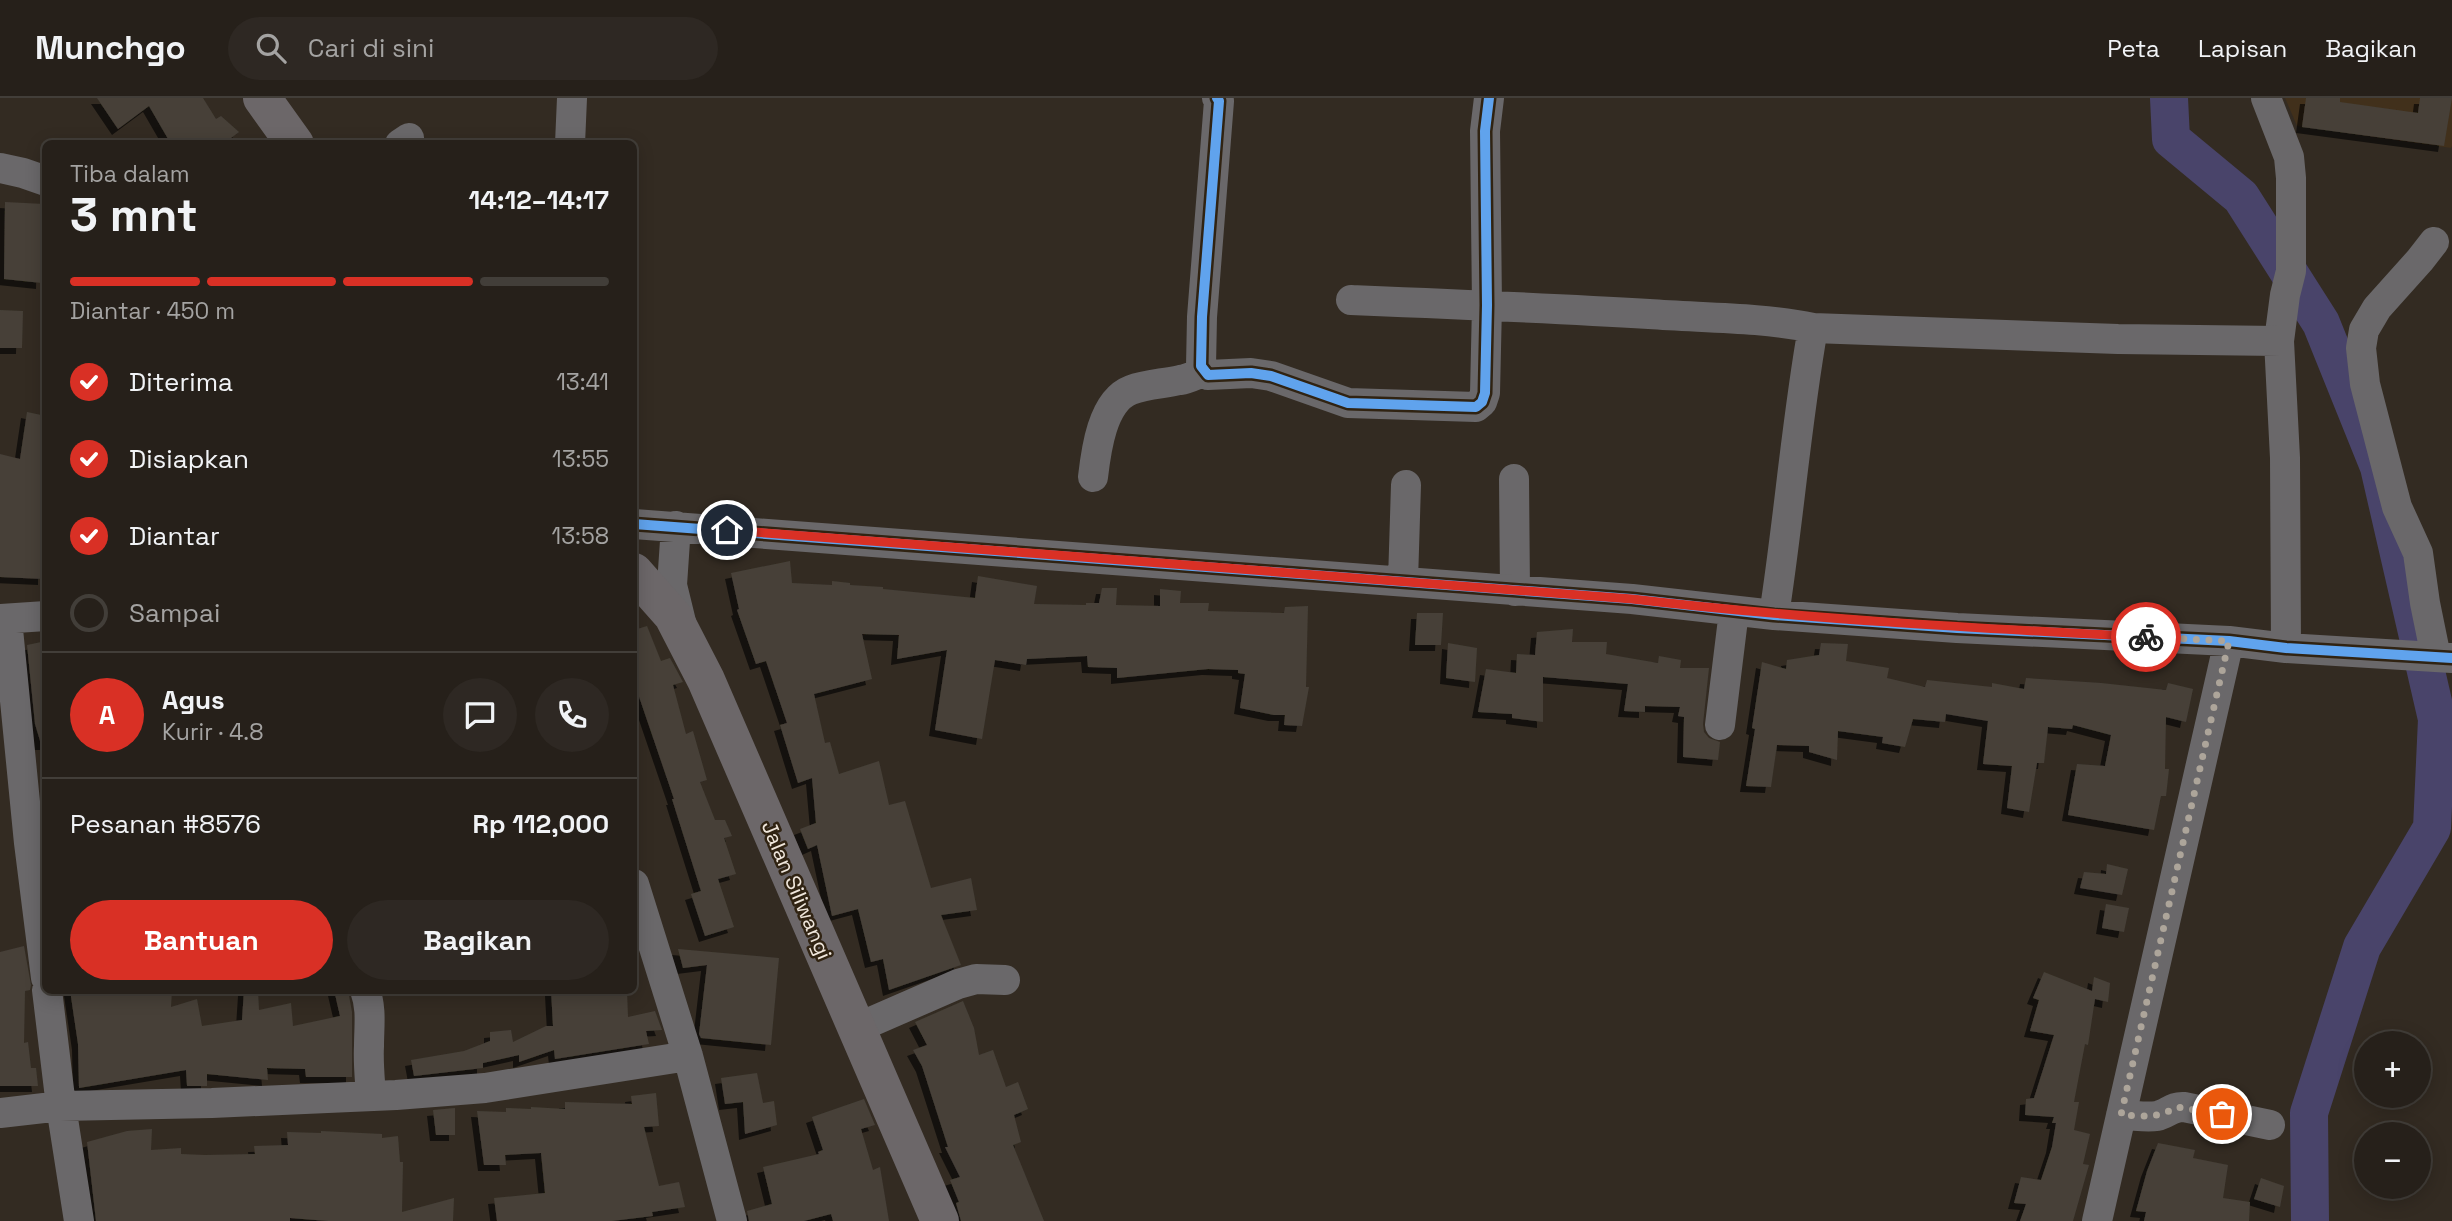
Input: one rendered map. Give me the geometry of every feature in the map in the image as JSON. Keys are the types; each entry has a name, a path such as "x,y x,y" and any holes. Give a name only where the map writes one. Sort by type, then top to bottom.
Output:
{"main road":[{"path":"262,98 292,140"},
{"name":"Jalan Siliwangi","path":"637,575 658,597 684,634 706,680 940,1221"}],"street":[{"path":"570,140 572,98"},
{"path":"1217,98 1219,102 1202,317 1201,366 1205,371 1209,375 1251,373 1271,376 1348,403 1476,407 1482,402 1485,393 1485,131 1489,98"},
{"path":"2266,98 2288,157 2291,178 2288,283 2279,341 2285,458 2286,648"},
{"path":"0,168 42,180"},
{"path":"637,524 1632,599 1774,615 1957,628 2229,641 2286,648 2433,657 2418,553 2398,507 2365,384 2361,348 2364,330 2377,308 2434,242"},
{"path":"1351,300 1487,305 1787,323 1813,328 2118,339 2279,341"},
{"path":"1774,615 1785,547 1797,429 1813,328"},
{"path":"1093,477 1097,445 1111,408 1119,397 1129,391 1182,380 1205,371"},
{"path":"1514,480 1515,591"},
{"path":"1403,581 1406,485"},
{"path":"676,526 672,585 684,634"},
{"path":"1720,725 1734,611"},
{"path":"42,616 4,619 42,945"},
{"path":"2097,1221 2229,641"},
{"path":"637,894 688,1056 727,1220"},
{"path":"857,1028 958,984 976,979 1005,980"},
{"path":"47,994 79,1221"},
{"path":"366,994 371,1023 369,1046 393,1095"},
{"path":"0,1113 61,1106 393,1095 485,1088 688,1056"},
{"path":"2121,1115 2153,1117 2164,1115 2177,1107 2184,1107 2270,1125"}],"shaded area":[{"path":"2285,98 2452,98 2452,146 2451,148 2297,126"}],"building":[{"path":"97,98 203,98 216,119 221,116 239,132 228,140 169,140 149,106 118,129"},
{"path":"2306,98 2340,98 2340,102 2418,113 2420,98 2452,98 2444,146 2302,127"},
{"path":"5,202 42,204 42,283 4,279"},
{"path":"0,310 23,311 22,348 0,348"},
{"path":"27,412 42,415 42,579 0,577 0,454 20,459"},
{"path":"790,561 792,583 832,585 832,581 975,598 978,576 1037,586 1034,604 1099,603 1102,588 1117,588 1116,605 1160,606 1160,589 1181,591 1180,603 1209,603 1208,611 1284,613 1285,607 1308,606 1306,687 1309,687 1302,726 1284,725 1285,715 1240,708 1245,674 1238,673 1238,670 1208,669 1117,678 1117,668 1088,667 1087,656 1027,659 1026,665 995,660 982,739 935,730 947,650 897,659 899,635 862,634 872,679 814,694 825,743 830,742 839,774 879,761 889,805 905,801 931,888 971,878 977,910 941,915 961,965 889,990 883,959 871,962 858,909 832,916 817,845 808,849 800,829 816,823 812,778 798,783 780,725 787,723 766,661 756,664 737,610 739,609 731,573"},
{"path":"1417,613 1443,613 1441,645 1415,645"},
{"path":"647,626 661,661 670,658 683,682 673,685 686,734 693,731 707,780 700,782 715,820 725,820 732,836 724,838 736,874 718,879 734,927 705,936 691,894 701,891 674,799 637,691 637,629"},
{"path":"1573,629 1572,642 1607,642 1606,654 1658,663 1659,656 1681,660 1680,668 1709,668 1703,724 1704,732 1709,738 1720,742 1718,760 1683,757 1684,717 1678,716 1680,707 1645,706 1645,712 1624,711 1628,684 1543,677 1543,722 1512,718 1512,714 1478,712 1486,669 1516,673 1517,654 1535,655 1537,632"},
{"path":"42,642 42,744 35,724 27,645"},
{"path":"1448,643 1477,648 1475,682 1446,678"},
{"path":"1821,643 1848,644 1846,661 1889,668 1887,678 1925,687 1927,680 1992,687 1992,683 2024,689 2026,678 2166,690 2168,683 2193,689 2186,722 2166,717 2165,769 2169,769 2166,796 2161,796 2154,830 2068,815 2077,764 2105,766 2111,735 2073,725 2072,729 2048,727 2044,763 2037,763 2029,812 2007,808 2012,766 1983,764 1988,721 1946,714 1945,722 1913,719 1905,747 1882,743 1883,737 1838,731 1837,760 1809,752 1809,746 1777,745 1771,787 1746,786 1762,662 1786,669 1787,660 1819,655"},
{"path":"2107,864 2128,869 2122,895 2080,888 2084,872 2106,874"},
{"path":"2106,904 2129,908 2124,932 2102,928"},
{"path":"24,946 31,985 30,990 25,991 24,1043 28,1042 31,1068 36,1068 38,1086 0,1086 0,952"},
{"path":"678,949 779,958 771,1045 701,1038 699,1034 707,965 683,968"},
{"path":"2044,972 2092,991 2094,977 2110,983 2108,1002 2095,999 2088,1045 2085,1044 2074,1102 2079,1102 2074,1130 2090,1134 2083,1164 2089,1165 2073,1221 2020,1221 2026,1204 2014,1203 2021,1177 2041,1180 2052,1147 2056,1123 2052,1123 2054,1117 2025,1115 2026,1099 2034,1098 2054,1035 2030,1031 2039,1000 2033,998"},
{"path":"71,994 172,994 171,1007 197,999 202,1026 242,1020 244,994 258,994 259,1010 291,1003 293,1026 340,1016 335,994 349,994 352,1012 352,1077 306,1077 305,1069 267,1068 268,1080 207,1074 207,1086 187,1086 186,1070 79,1088 78,1044"},
{"path":"551,994 627,994 628,1017 655,1011 662,1030 646,1031 649,1044 555,1059 554,1050 519,1062 519,1055 483,1063 483,1068 414,1076 411,1060 464,1051 490,1041 490,1032 511,1030 513,1042 546,1026 553,1026"},
{"path":"963,1001 974,1028 979,1055 993,1050 1006,1087 1018,1082 1028,1109 1014,1115 1021,1142 1013,1145 1044,1221 961,1221 956,1203 959,1202 950,1180 960,1177 945,1147 948,1147 922,1066 913,1050 927,1045 915,1022"},
{"path":"757,1073 763,1103 774,1101 777,1125 745,1134 743,1102 725,1104 721,1078"},
{"path":"656,1093 659,1126 644,1127 659,1186 679,1182 685,1207 652,1212 653,1216 612,1221 497,1221 494,1198 545,1193 541,1153 505,1155 506,1165 484,1165 477,1111 506,1112 506,1108 531,1107 565,1109 565,1102 632,1104 631,1096"},
{"path":"864,1099 875,1125 861,1129 873,1170 880,1167 889,1221 833,1221 831,1214 804,1221 749,1221 747,1211 772,1204 763,1167 819,1154 818,1152 823,1150 812,1117"},
{"path":"455,1108 455,1135 436,1135 433,1110"},
{"path":"152,1129 151,1150 181,1148 181,1154 205,1155 255,1154 254,1146 288,1145 287,1132 382,1134 382,1138 398,1136 400,1162 403,1162 402,1212 454,1198 453,1221 328,1221 290,1218 290,1221 96,1221 87,1142 127,1131"},
{"path":"2158,1143 2195,1150 2193,1158 2228,1165 2223,1198 2250,1202 2249,1221 2144,1221 2146,1212 2136,1211"},
{"path":"2261,1178 2284,1186 2280,1207 2254,1199"}],"waterway":[{"path":"2169,98 2171,139 2241,197 2321,323 2379,467 2437,719 2432,828 2362,947 2309,1113 2310,1221"}],"cycle path":[{"path":"1217,98 1219,101 1202,317 1201,366 1208,375 1251,373 1271,376 1348,403 1476,407 1482,402 1485,393 1485,131 1489,98"},
{"path":"637,524 1632,599 1774,615 1957,628 2229,641 2286,648 2452,658"}],"way so far":[{"path":"2146,637 2229,641 2121,1115 2153,1117 2164,1115 2177,1107 2222,1114"}],"route":[{"path":"727,530 1632,599 1774,615 1957,628 2146,637"}]}
